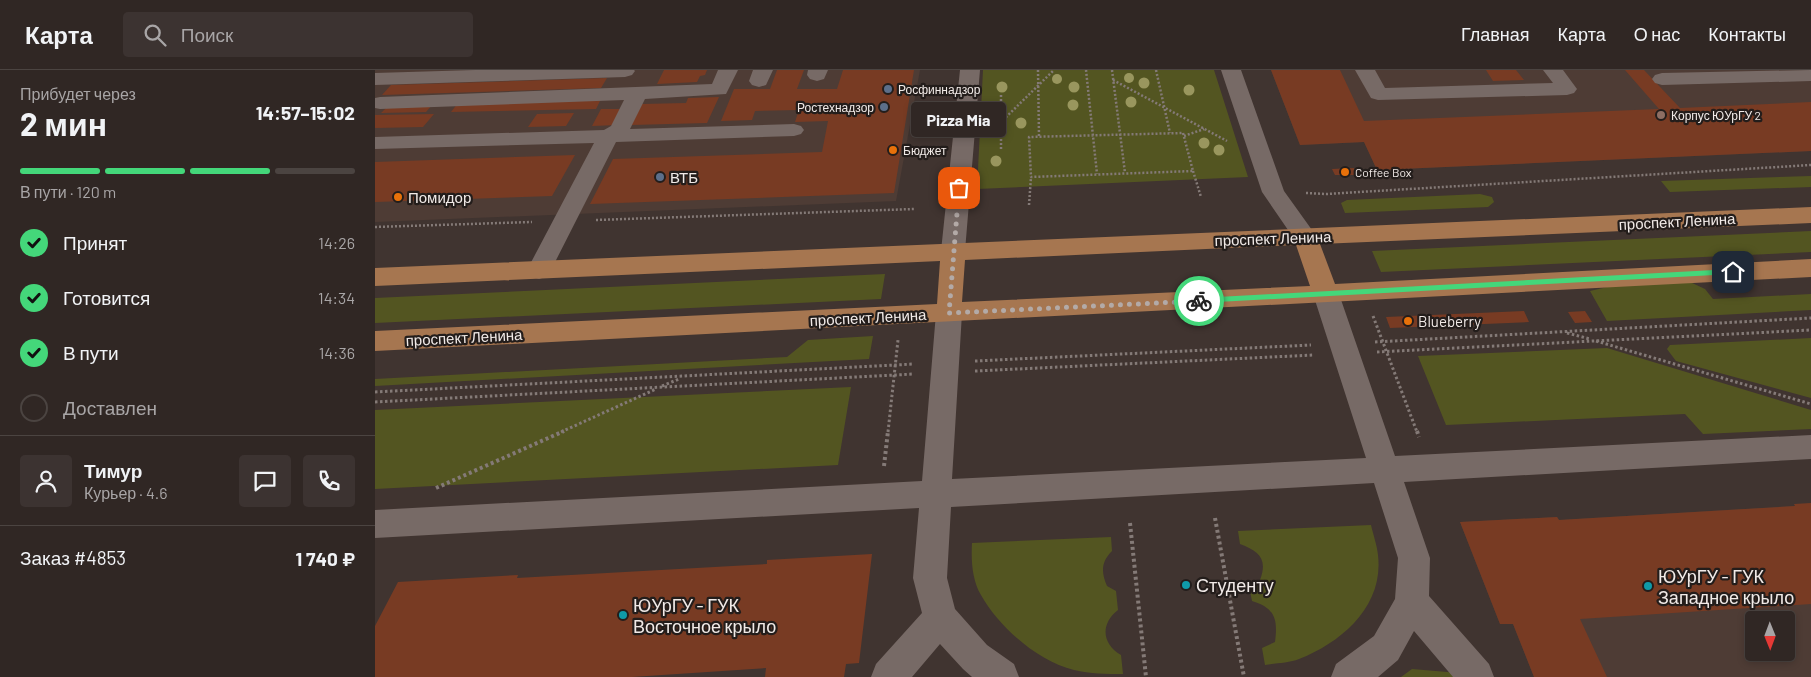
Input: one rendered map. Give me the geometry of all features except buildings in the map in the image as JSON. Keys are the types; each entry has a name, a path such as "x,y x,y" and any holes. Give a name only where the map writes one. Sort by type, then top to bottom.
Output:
{"main road":[{"name":"проспект Ленина","path":"375,277 1811,215"},
{"path":"1305,237 1326,294"},
{"path":"949,313 953,252"},
{"name":"проспект Ленина","path":"375,341 1811,268"}],"street":[{"path":"380,103 719,90 727,70"},
{"path":"953,252 970,70"},
{"path":"1231,70 1273,192 1305,237"},
{"path":"1365,70 1377,94 1567,89 1553,70"},
{"path":"375,79 625,71 628,81 637,94"},
{"path":"1662,79 1811,75"},
{"path":"539,270 608,136 619,130 637,94"},
{"path":"375,144 794,130"},
{"path":"1326,294 1414,558 1412,602 1387,648 1349,677"},
{"path":"949,313 930,578 940,618 975,657 1001,677"},
{"path":"375,524 1811,447"},
{"path":"1412,602 1476,677"},
{"path":"889,677 940,618"}],"path":[{"path":"1038,70 1039,137"},
{"path":"1001,123 1054,70"},
{"path":"1086,70 1097,174"},
{"path":"1112,70 1125,173"},
{"path":"1156,70 1170,133"},
{"path":"1113,80 1232,144"},
{"path":"1001,95 1001,149"},
{"path":"1184,136 1205,129"},
{"path":"1029,204 1031,176 1029,137 1183,133 1201,196"},
{"path":"1303,193 1336,193 1811,165"},
{"path":"1031,176 1193,171"},
{"path":"375,227 914,209"},
{"path":"1370,309 1421,440"},
{"path":"375,402 894,376 945,368 1344,349 1383,342 1811,318"},
{"path":"375,392 895,365 945,368 1344,349 1387,352 1811,330"},
{"path":"1564,332 1811,404"},
{"path":"883,467 899,335"},
{"path":"428,492 682,377"},
{"path":"1215,518 1244,677"},
{"path":"1130,523 1146,677"}],"shaded area":[{"path":"375,70 920,70 896,201 375,222"},
{"path":"983,70 1214,70 1248,177 977,189"},
{"path":"1271,70 1811,70 1811,151 1377,170 1364,142 1300,145"},
{"path":"1811,176 1811,187 1670,192 1661,181"},
{"path":"1480,194 1492,197 1494,202 1488,207 1345,213 1341,203 1347,200"},
{"path":"1811,231 1811,252 1381,272 1372,251"},
{"path":"885,274 881,299 375,323 375,298"},
{"path":"1690,282 1705,289 1713,299 1811,294 1811,310 1607,321 1590,291 1616,285"},
{"path":"873,336 869,359 375,386 375,379 787,357 808,340"},
{"path":"1811,338 1811,398 1676,361 1667,349 1670,345"},
{"path":"1607,348 1811,410 1811,429 1703,434 1685,414 1446,425 1418,356"},
{"path":"851,387 838,465 375,489 375,410"},
{"name":"ЮУрГУ - ГУК Западное крыло","path":"1811,503 1811,677 1534,677 1513,624 1500,624 1460,522 1557,517 1559,520 1795,506"},
{"path":"1371,525 1378,555 1378,573 1374,590 1367,606 1357,620 1330,643 1315,652 1295,660 1265,665 1262,648 1275,642 1275,621 1266,607 1252,601 1249,586 1260,580 1263,567 1262,561 1257,553 1240,544 1238,531"},
{"path":"1111,537 1112,551 1104,563 1103,572 1107,586 1116,591 1118,610 1108,621 1106,634 1110,645 1121,655 1123,674 1092,673 1074,670 1046,659 1020,641 998,619 978,589 972,563 972,543"},
{"path":"1412,669 1459,673 1461,677 1401,677"}],"way so far":[{"path":"959,188 949,313 1199,301"}],"place":[{"name":"Росфиннадзор","path":"888,89"},
{"name":"Ростехнадзор","path":"884,107"},
{"name":"Корпус ЮУрГУ 2","path":"1661,115"},
{"name":"Бюджет","path":"893,150"},
{"name":"Coffee Box","path":"1345,172"},
{"name":"ВТБ","path":"660,177"},
{"name":"Pizza Mia","path":"959,188"},
{"name":"Помидор","path":"398,197"},
{"name":"Blueberry","path":"1408,321"},
{"name":"Студенту","path":"1186,585"},
{"name":"ЮУрГУ - ГУК Западное крыло","path":"1648,586"},
{"name":"ЮУрГУ - ГУК Восточное крыло","path":"623,615"}],"route":[{"path":"1199,301 1733,272"}]}
